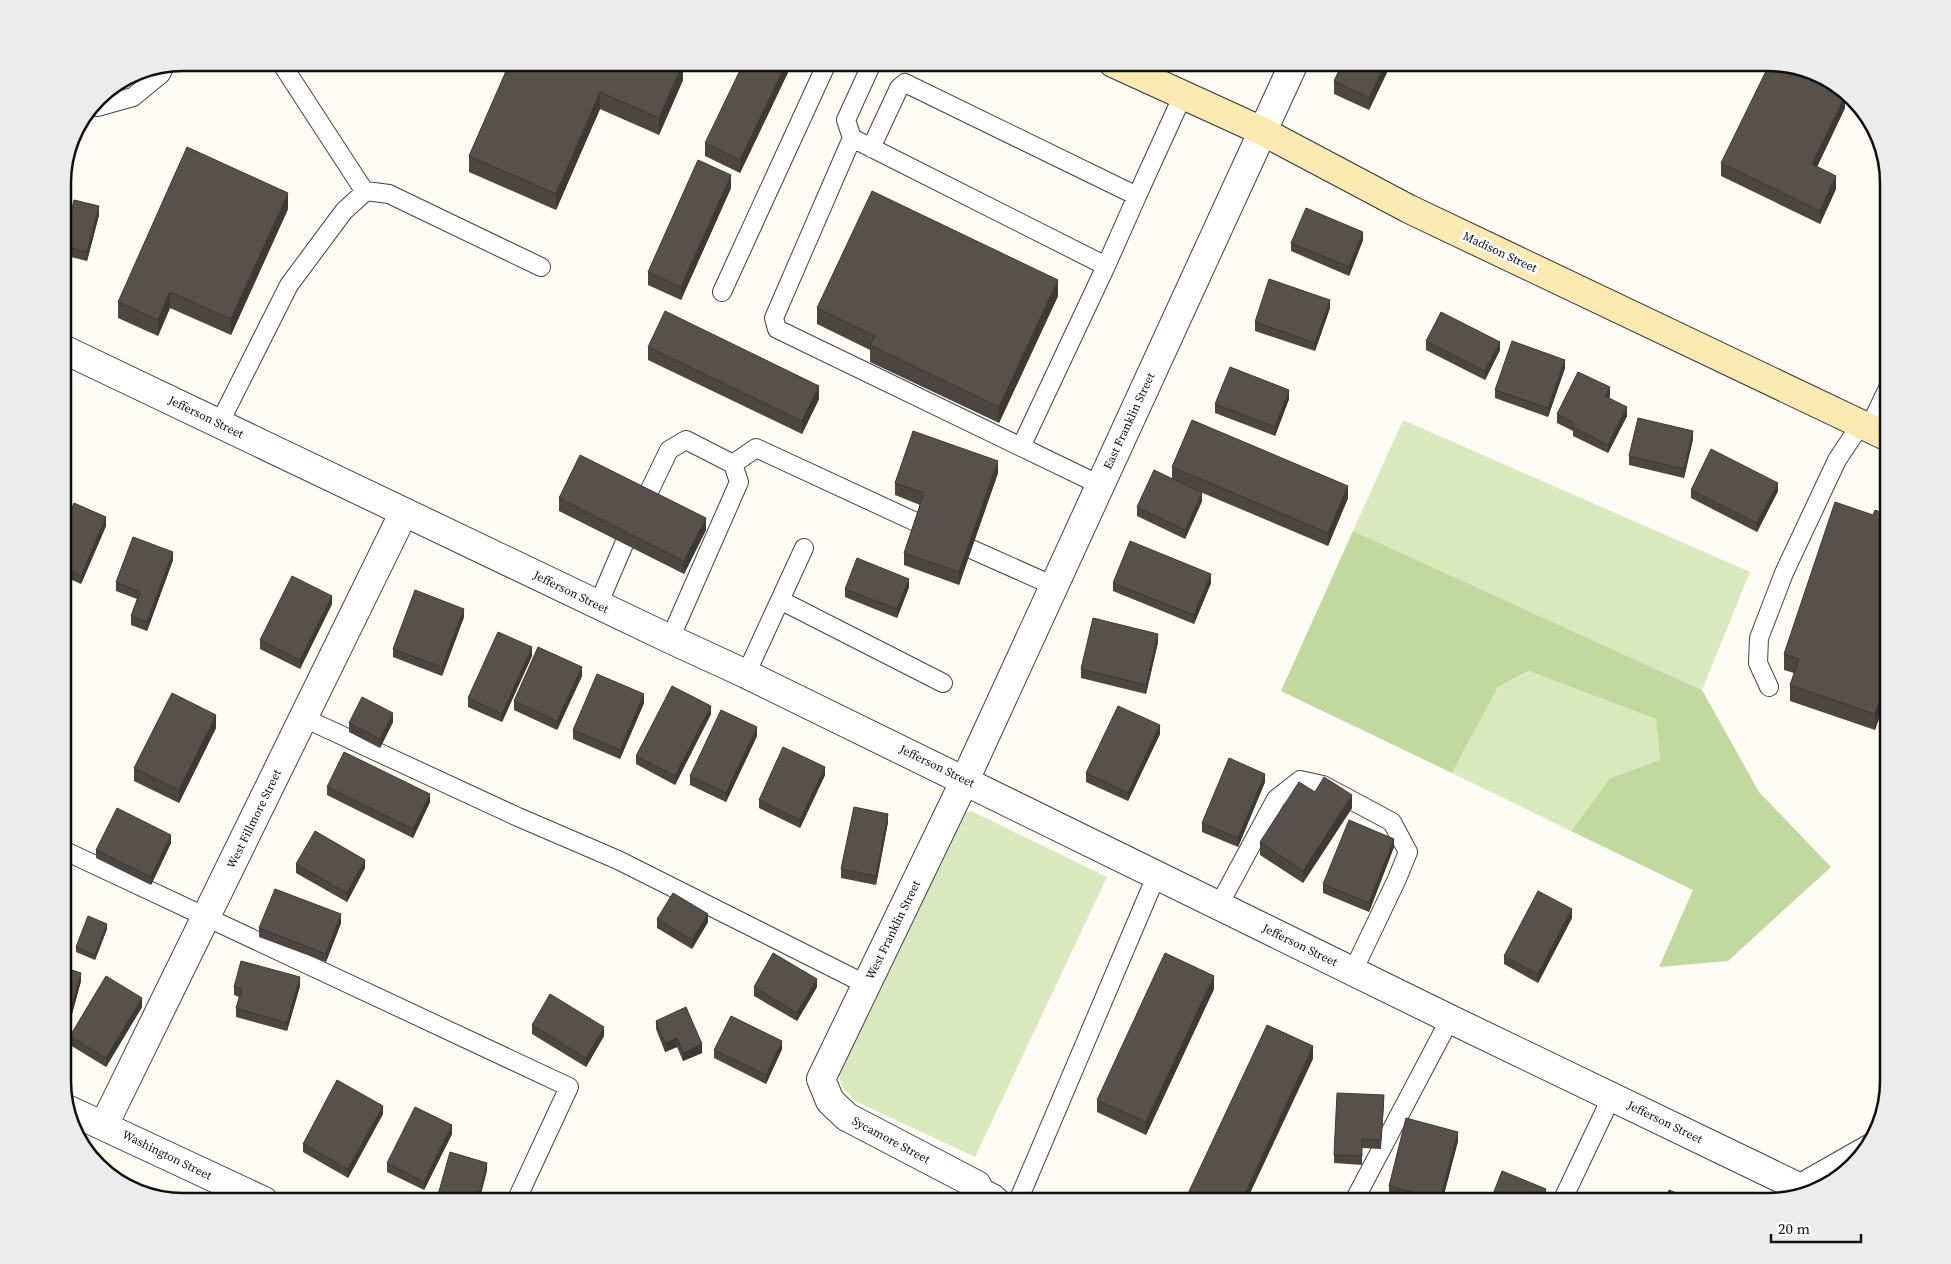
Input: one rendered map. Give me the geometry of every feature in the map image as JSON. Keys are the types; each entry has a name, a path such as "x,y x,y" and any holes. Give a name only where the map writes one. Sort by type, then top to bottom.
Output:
{"main road":[{"name":"Madison Street","path":"1132,71 1262,131 1409,208 1873,430"}],"street":[{"name":"East Franklin Street","path":"964,780 1290,71"},
{"name":"Jefferson Street","path":"71,353 746,674 1450,1019 1801,1188"},
{"name":"West Fillmore Street","path":"104,1125 404,512"},
{"name":"West Franklin Street","path":"821,1079 964,780"},
{"name":"Sycamore Street","path":"821,1079 830,1101 847,1117 986,1193"},
{"name":"Washington Street","path":"77,1116 104,1125 245,1193"}],"lane":[{"path":"285,71 365,192"},
{"path":"722,292 823,71"},
{"path":"868,71 846,120 852,138 774,318 777,329 1100,485"},
{"path":"103,105 133,97 161,73"},
{"path":"871,148 899,88 905,83 1137,196"},
{"path":"1021,447 1106,266 1183,95"},
{"path":"852,138 1106,266"},
{"path":"219,424 289,285 344,211 365,192 389,194 541,267"},
{"path":"1768,687 1758,663 1759,638 1784,573 1837,460 1873,430 1880,410"},
{"path":"645,500 670,450 686,440 733,464 739,482 670,639"},
{"path":"733,464 756,448 918,523"},
{"path":"598,605 624,544"},
{"path":"746,674 804,548"},
{"path":"971,548 1054,586"},
{"path":"780,600 943,683"},
{"path":"304,718 518,817 618,860 866,984"},
{"path":"1219,905 1276,799 1300,780 1323,785 1392,822 1408,852 1398,879 1353,971"},
{"path":"71,854 569,1087 520,1193"},
{"path":"1022,1193 1156,874"},
{"path":"1359,1193 1450,1019"},
{"path":"1566,1193 1612,1096"},
{"path":"1805,1186 1852,1155"}],"green space":[{"path":"1403,420 1750,572 1702,690 1353,531"},
{"path":"1353,531 1702,690 1759,792 1831,867 1728,961 1659,967 1693,890 1571,831 1610,778 1660,760 1656,719 1529,671 1498,687 1452,773 1281,691"},
{"path":"1530,671 1656,719 1660,760 1610,778 1571,831 1452,773 1498,687"},
{"path":"971,811 1107,877 975,1157 855,1101 845,1090 839,1076 842,1056 958,815"}],"building":[{"path":"506,71 680,71 659,118 600,92 556,194 469,156"},
{"path":"740,71 783,71 740,160 705,143"},
{"path":"1339,71 1382,71 1369,98 1334,81"},
{"path":"1766,71 1789,73 1804,77 1830,90 1843,100 1812,164 1836,176 1820,211 1721,163"},
{"path":"187,147 288,193 231,319 170,292 158,320 118,302"},
{"path":"698,160 731,175 681,287 648,272"},
{"path":"872,191 1058,280 999,407 870,345 875,336 817,308"},
{"path":"74,200 99,206 87,252 71,248 71,213"},
{"path":"1306,208 1363,232 1349,267 1291,243"},
{"path":"1269,279 1330,300 1315,343 1255,322"},
{"path":"665,311 819,386 802,421 648,347"},
{"path":"1441,312 1500,342 1485,371 1426,341"},
{"path":"1512,341 1565,360 1548,408 1495,390"},
{"path":"1230,367 1289,390 1275,427 1215,404"},
{"path":"1578,372 1610,387 1605,396 1627,407 1608,445 1573,427 1574,423 1557,414"},
{"path":"1638,418 1693,431 1684,469 1629,456"},
{"path":"1192,420 1348,486 1328,533 1172,467"},
{"path":"913,431 998,461 959,572 904,553 924,493 895,483"},
{"path":"1711,449 1778,483 1757,523 1691,490"},
{"path":"580,455 706,518 684,561 559,498"},
{"path":"1154,470 1202,493 1185,530 1137,507"},
{"path":"1835,502 1873,515 1875,510 1880,512 1880,699 1875,714 1790,685 1799,659 1784,654"},
{"path":"74,503 106,517 81,576 71,571 71,510"},
{"path":"133,537 173,552 147,622 131,616 140,592 116,582"},
{"path":"1130,541 1211,574 1194,615 1113,583"},
{"path":"857,558 909,579 897,609 845,589"},
{"path":"292,576 332,596 300,660 260,640"},
{"path":"415,590 464,609 442,667 393,649"},
{"path":"1093,618 1158,634 1146,685 1081,669"},
{"path":"498,632 532,647 502,714 468,698"},
{"path":"538,647 582,667 557,721 514,701"},
{"path":"597,674 644,694 620,750 573,730"},
{"path":"672,686 711,706 675,776 636,756"},
{"path":"172,693 216,715 179,790 134,768"},
{"path":"362,697 393,713 380,739 349,723"},
{"path":"1118,706 1160,725 1128,793 1086,773"},
{"path":"721,710 757,727 726,793 690,776"},
{"path":"783,747 825,767 800,820 759,800"},
{"path":"344,752 430,794 413,829 327,787"},
{"path":"1229,758 1265,774 1238,838 1202,823"},
{"path":"1324,777 1352,795 1303,871 1260,842 1299,782 1315,792"},
{"path":"854,807 888,814 876,876 841,869"},
{"path":"117,808 171,835 151,877 96,850"},
{"path":"1349,820 1394,839 1369,903 1323,884"},
{"path":"315,831 365,860 347,893 296,864"},
{"path":"275,889 341,914 326,954 259,928"},
{"path":"1538,891 1572,909 1538,974 1504,956"},
{"path":"673,893 708,914 692,940 657,919"},
{"path":"88,916 107,924 95,955 76,947"},
{"path":"773,953 817,979 797,1013 754,987"},
{"path":"1165,953 1214,976 1146,1122 1097,1100"},
{"path":"241,961 300,977 287,1023 236,1008 242,989 234,987"},
{"path":"71,970 81,973 71,1009"},
{"path":"106,976 142,998 106,1058 71,1037"},
{"path":"550,994 604,1027 586,1058 532,1025"},
{"path":"686,1007 702,1044 683,1053 677,1038 665,1043 656,1021"},
{"path":"731,1016 782,1041 766,1075 714,1050"},
{"path":"1267,1025 1313,1046 1245,1193 1188,1193"},
{"path":"337,1080 383,1106 348,1169 303,1144"},
{"path":"1337,1093 1384,1095 1381,1140 1362,1139 1362,1156 1334,1155"},
{"path":"415,1107 452,1125 424,1182 387,1163"},
{"path":"1406,1118 1458,1132 1442,1193 1416,1193 1389,1186"},
{"path":"450,1152 487,1163 479,1193 439,1193"},
{"path":"1502,1171 1546,1189 1544,1193 1493,1193"}]}
